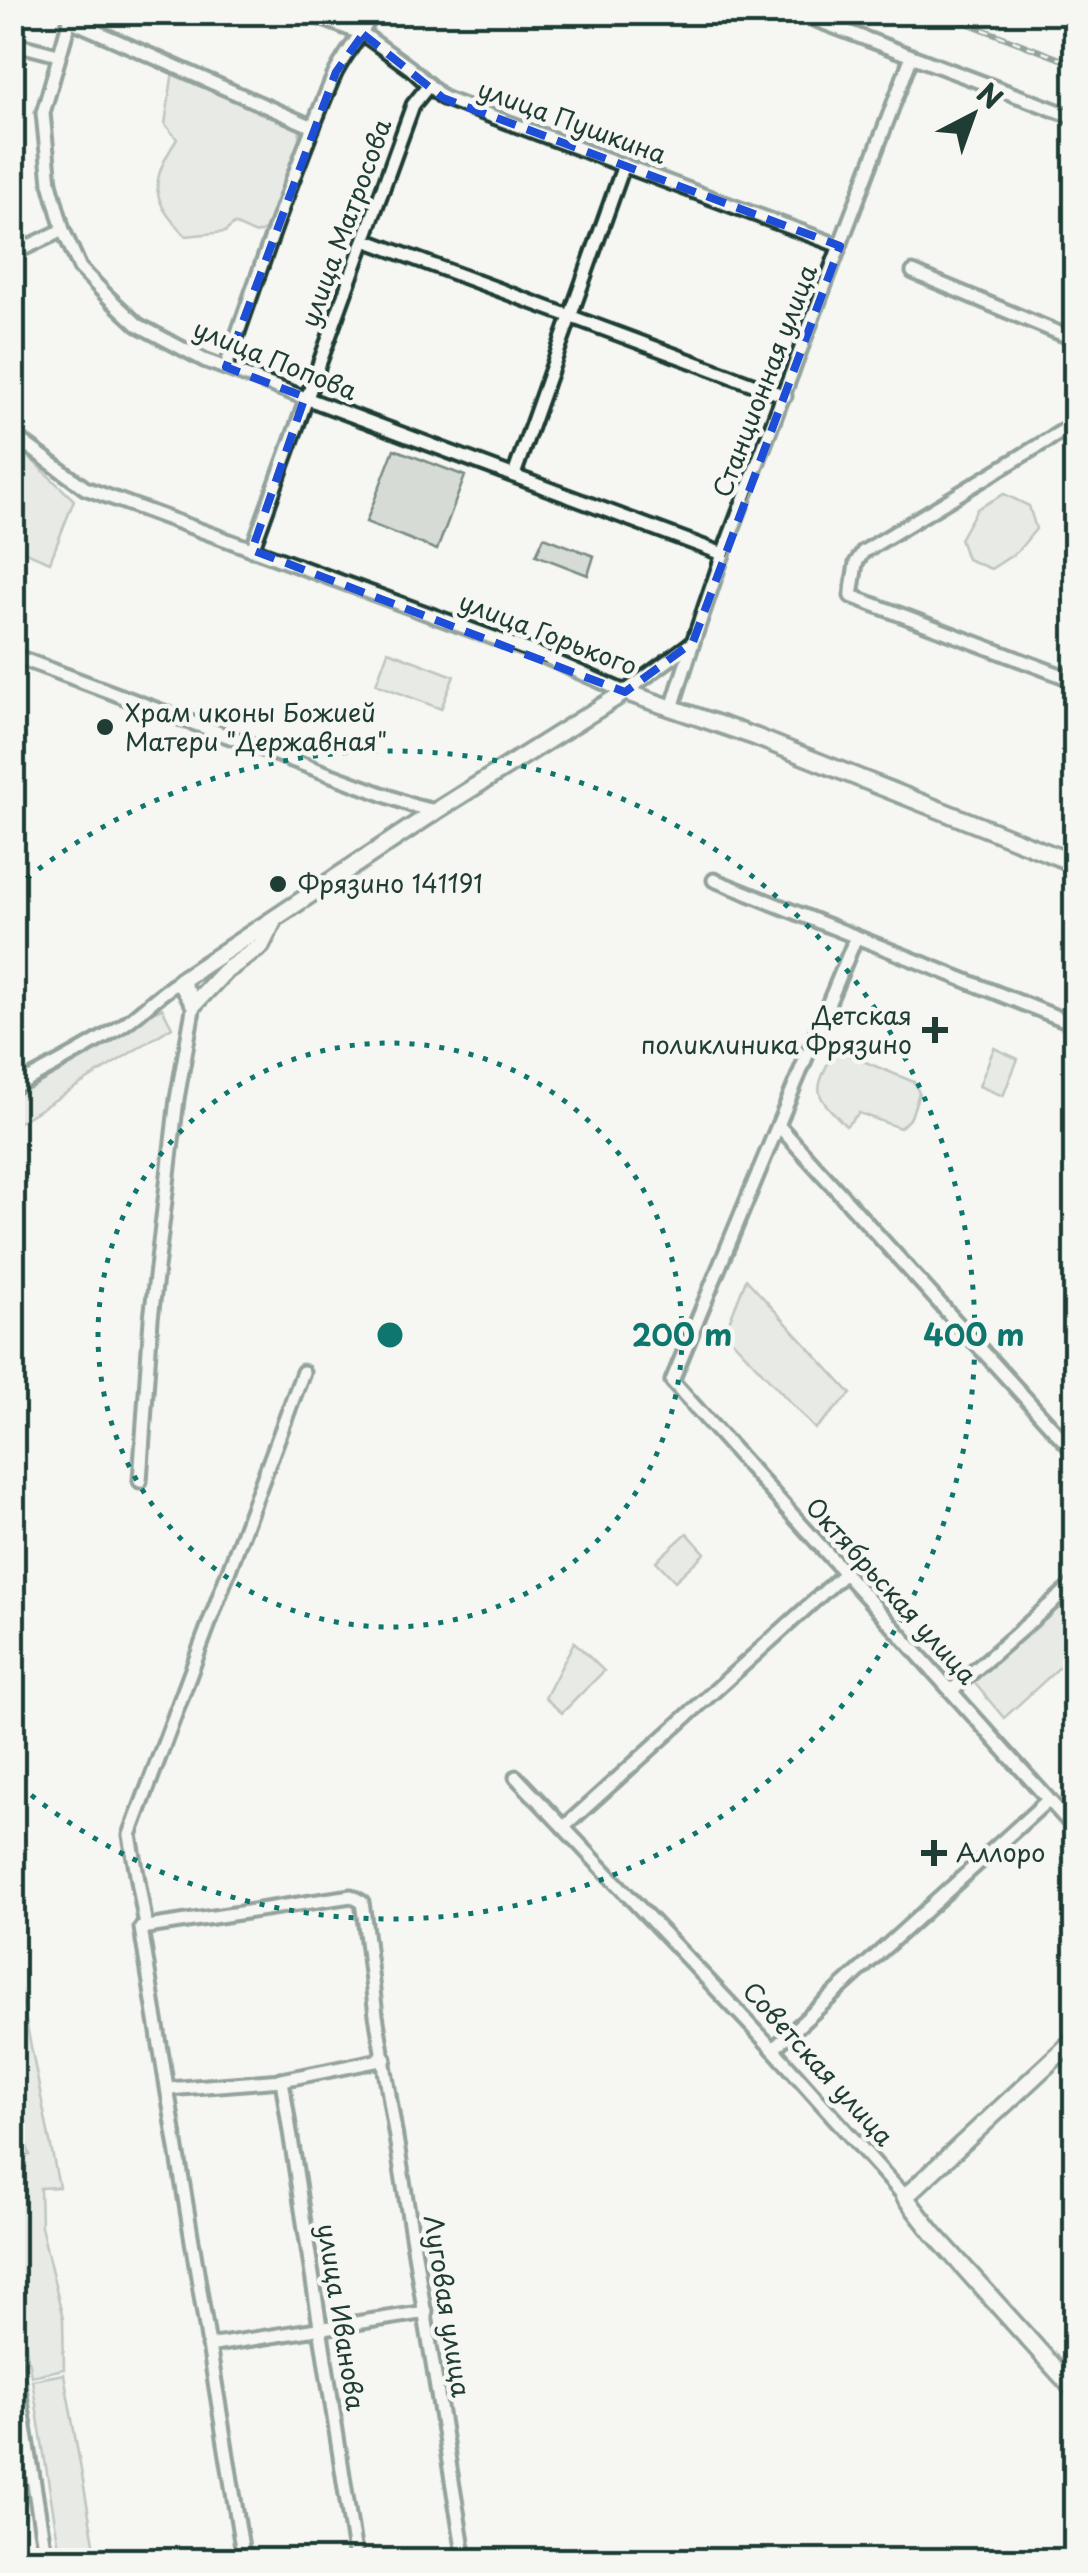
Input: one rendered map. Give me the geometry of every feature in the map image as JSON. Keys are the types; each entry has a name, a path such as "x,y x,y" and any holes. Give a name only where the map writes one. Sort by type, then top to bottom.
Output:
{"street":[{"name":"улица Пушкина","path":"305,12 363,34 443,98 840,246"},
{"path":"226,366 313,127 336,72 363,34 373,12"},
{"path":"795,12 1076,118"},
{"path":"71,16 313,127"},
{"name":"улица Попова","path":"71,16 43,113 50,183 63,230 80,268 138,325 204,360 723,554"},
{"path":"12,43 58,54"},
{"name":"Станционная улица","path":"672,708 723,554 911,58"},
{"name":"улица Матросова","path":"252,550 413,105 428,86"},
{"path":"514,475 624,165"},
{"path":"12,254 63,230"},
{"path":"364,240 785,396"},
{"path":"913,272 1076,340"},
{"path":"1076,423 863,552 856,563 851,596 1076,681"},
{"name":"улица Горького","path":"12,434 86,488 538,654 625,692 756,737 1076,864"},
{"path":"12,1088 106,1036 154,996 625,692 693,642"},
{"path":"20,658 436,811"},
{"path":"714,880 1072,1023"},
{"path":"140,1481 150,1319 176,1100 194,1004 224,972 261,946 274,920"},
{"path":"856,937 778,1125 1076,1454"},
{"path":"1076,972 1072,1023 1076,1051"},
{"path":"180,982 194,1004"},
{"name":"Октябрьская улица","path":"778,1125 672,1381 1076,1830"},
{"path":"244,2560 141,1928 146,1926 130,1835 303,1372"},
{"path":"564,1827 845,1573"},
{"path":"950,1691 1076,1582"},
{"name":"Советская улица","path":"516,1777 772,2049 1076,2392"},
{"path":"772,2049 1048,1800"},
{"name":"Луговая улица","path":"146,1926 351,1896 362,1902 465,2560"},
{"path":"905,2196 1076,2038"},
{"path":"168,2089 282,2080 384,2059"},
{"name":"улица Иванова","path":"282,2080 356,2560"},
{"path":"208,2346 426,2312"},
{"path":"12,2344 46,2560"}],"highlighted area":[{"path":"363,34 443,98 840,246 693,642 625,692 252,550 305,397 226,367 336,72"}],"shaded area":[{"path":"173,71 300,129 297,151 270,228 256,234 234,224 225,232 186,236 165,212 158,179 177,139 165,124"},
{"path":"13,442 74,500 50,562 13,547"},
{"path":"394,449 465,476 437,550 366,522"},
{"path":"1004,494 1029,506 1036,529 1017,552 991,569 967,559 960,539 977,509"},
{"path":"544,537 594,556 588,575 536,555"},
{"path":"388,651 454,676 441,709 376,684"},
{"path":"162,1008 172,1027 13,1126 13,1088 129,1021"},
{"path":"994,1048 1018,1059 1003,1096 979,1086"},
{"path":"834,1049 914,1082 919,1093 911,1117 900,1128 859,1113 846,1126 827,1105 819,1091"},
{"path":"746,1279 851,1394 815,1429 725,1332"},
{"path":"687,1533 705,1553 675,1581 656,1561"},
{"path":"1075,1589 1075,1653 1004,1718 972,1680"},
{"path":"574,1642 604,1671 562,1713 545,1698"},
{"path":"13,1956 59,2187 40,2188 41,2226 63,2319 64,2369 31,2376 13,2270 13,2159 30,2155 16,2113 13,2114"},
{"path":"64,2374 97,2560 61,2560 32,2380"}],"railway":[{"path":"938,12 1076,65"}],"place":[{"name":"Храм иконы Божией Матери \"Державная\"","path":"105,727"},
{"name":"Фрязино 141191","path":"278,884"},
{"name":"Детская поликлиника Фрязино","path":"935,1030"},
{"name":"Аллоро","path":"934,1853"}]}
